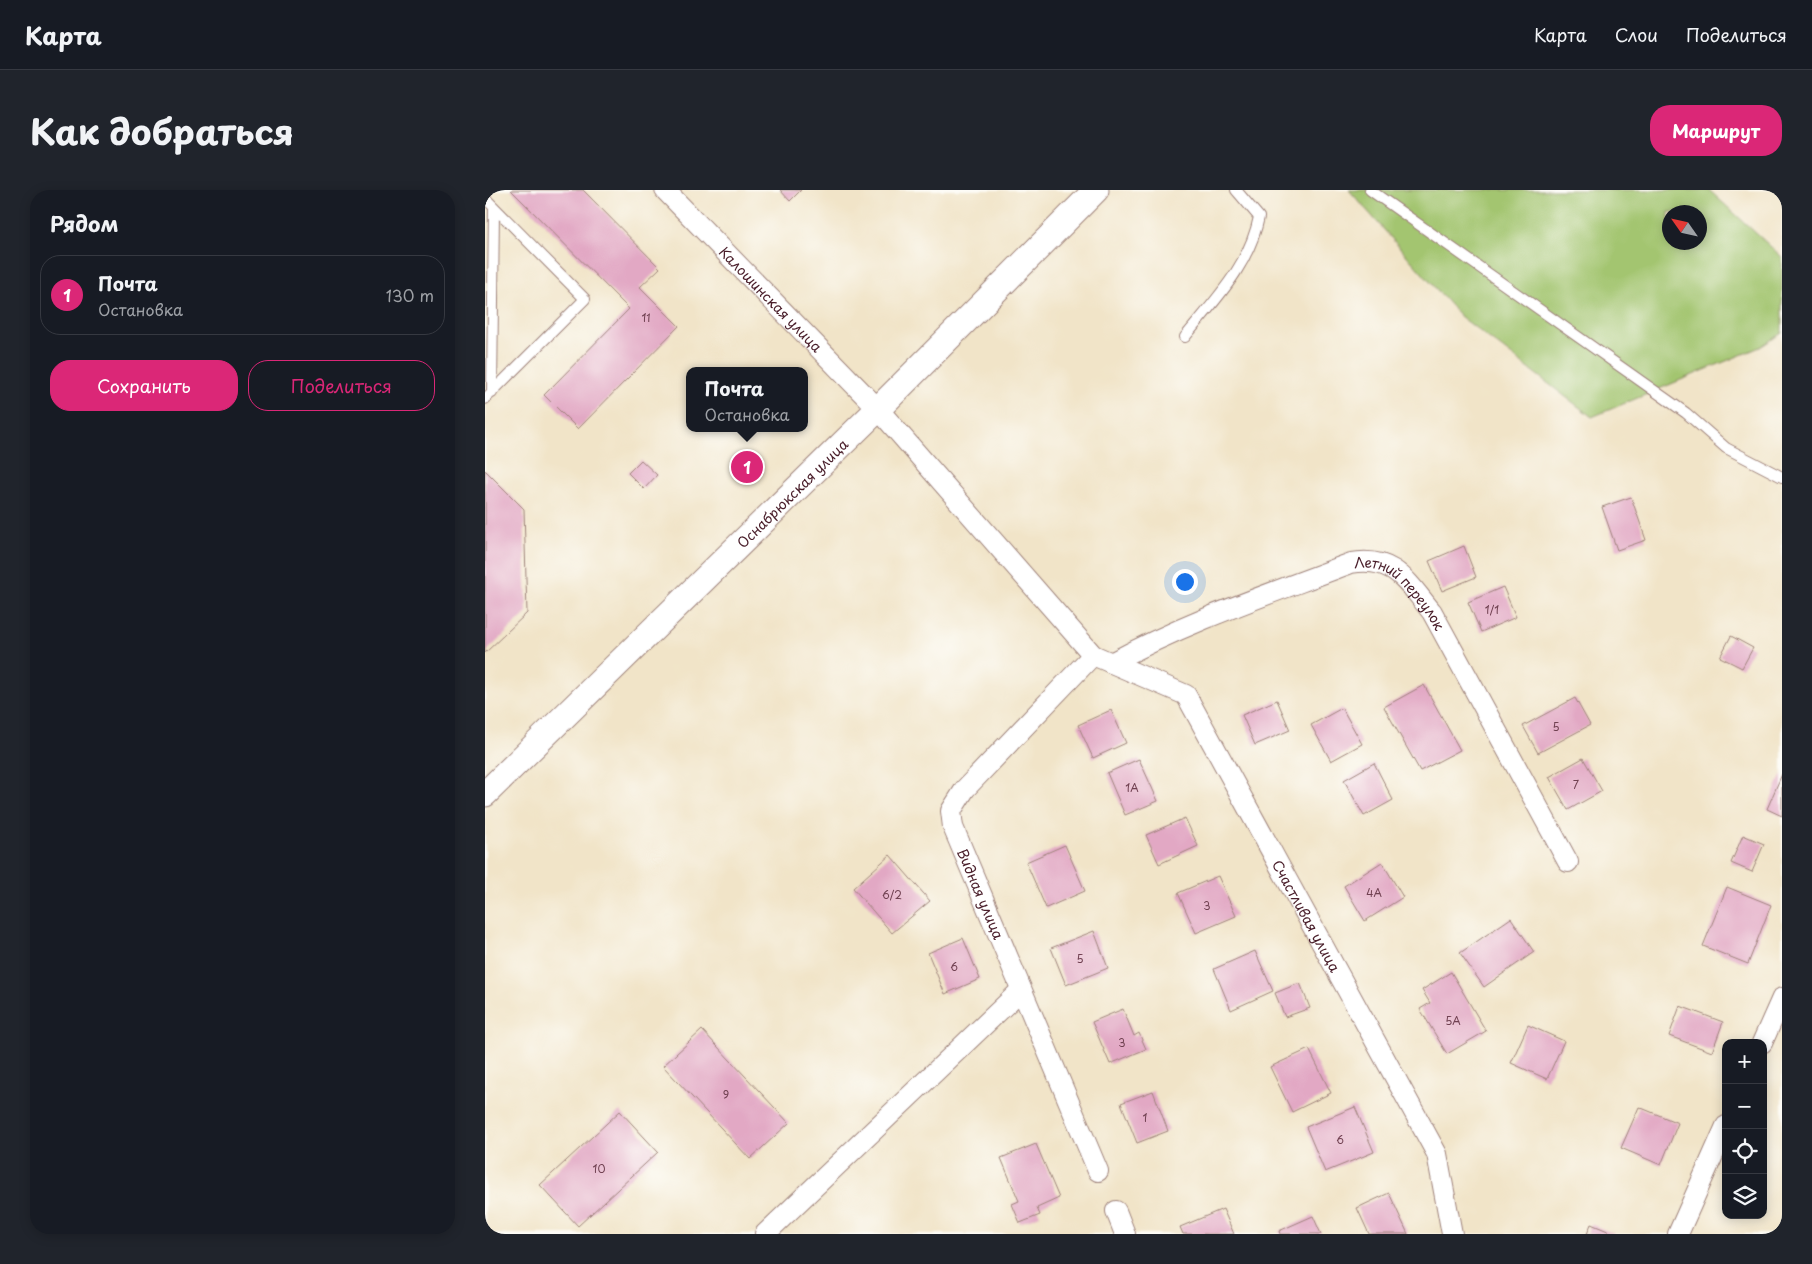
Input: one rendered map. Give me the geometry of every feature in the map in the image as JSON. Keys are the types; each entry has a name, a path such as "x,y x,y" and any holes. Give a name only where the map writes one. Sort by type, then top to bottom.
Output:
{"street":[{"name":"Калошинская улица","path":"665,190 878,409 1102,659"},
{"name":"Оснабрюкская улица","path":"485,794 878,409 1097,190"},
{"name":"Летний переулок","path":"1102,659 1204,618 1342,567 1367,560 1383,563 1403,577 1432,612 1568,862"},
{"name":"Видная улица","path":"1098,1171 953,827 951,811 965,790 1102,659"},
{"name":"Счастливая улица","path":"1102,659 1186,695 1437,1154 1452,1234"},
{"path":"765,1234 1021,990"},
{"path":"1764,1039 1782,998"},
{"path":"1678,1234 1725,1129"},
{"path":"1116,1211 1125,1234"}],"lane":[{"path":"1185,337 1236,275 1255,238 1259,217 1236,190"},
{"path":"1370,190 1686,413 1725,448 1782,478"},
{"path":"485,198 585,299 488,396"},
{"path":"488,396 494,207"}],"green space":[{"path":"1349,190 1709,190 1782,257 1782,333 1760,347 1592,417 1460,316"}],"building":[{"path":"511,190 583,190 660,268 640,287 679,326 578,429 544,395 629,309"},
{"path":"780,190 801,190 790,201"},
{"path":"641,460 657,475 644,489 628,473"},
{"path":"485,470 524,509 527,613 485,653"},
{"path":"1631,497 1646,540 1617,550 1602,507"},
{"path":"1464,546 1476,577 1442,591 1429,561"},
{"path":"1503,587 1516,617 1481,632 1468,602"},
{"path":"1731,636 1753,648 1742,668 1720,657"},
{"path":"1424,685 1460,750 1420,771 1384,707"},
{"path":"1575,698 1590,725 1538,753 1523,726"},
{"path":"1277,700 1290,730 1255,745 1242,715"},
{"path":"1342,708 1362,744 1331,761 1311,725"},
{"path":"1111,710 1126,743 1093,758 1078,725"},
{"path":"1583,758 1602,791 1568,810 1549,777"},
{"path":"1139,759 1158,801 1125,815 1107,773"},
{"path":"1374,763 1393,800 1364,816 1344,780"},
{"path":"1782,774 1782,816 1767,809"},
{"path":"1185,818 1198,846 1159,864 1146,835"},
{"path":"1743,835 1764,844 1752,872 1731,863"},
{"path":"1065,845 1085,891 1046,908 1026,862"},
{"path":"890,855 930,901 892,933 853,888"},
{"path":"1382,862 1403,897 1365,921 1344,886"},
{"path":"1218,876 1236,916 1196,933 1178,893"},
{"path":"1727,887 1771,905 1748,964 1703,946"},
{"path":"1511,918 1534,952 1484,987 1460,953"},
{"path":"1094,931 1108,968 1066,985 1051,948"},
{"path":"963,938 980,979 945,994 928,953"},
{"path":"1255,951 1273,991 1231,1010 1214,969"},
{"path":"1451,972 1486,1031 1447,1054 1420,1009 1430,1003 1422,990"},
{"path":"1300,983 1310,1008 1285,1017 1275,993"},
{"path":"1680,1006 1723,1022 1712,1052 1669,1036"},
{"path":"1123,1009 1134,1036 1139,1033 1146,1049 1110,1064 1092,1022"},
{"path":"1528,1025 1564,1041 1547,1079 1511,1063"},
{"path":"702,1030 789,1123 750,1159 663,1066"},
{"path":"1309,1049 1331,1093 1292,1112 1270,1067"},
{"path":"1153,1091 1168,1131 1137,1143 1121,1103"},
{"path":"1355,1107 1374,1152 1325,1172 1306,1127"},
{"path":"1639,1107 1678,1123 1661,1165 1621,1148"},
{"path":"620,1111 658,1152 578,1226 540,1185"},
{"path":"1036,1144 1059,1198 1037,1208 1040,1215 1020,1223 1012,1204 1019,1201 1001,1158"},
{"path":"1389,1193 1408,1234 1369,1234 1357,1208"},
{"path":"1223,1209 1234,1234 1183,1234 1180,1227"},
{"path":"1313,1216 1321,1234 1280,1234 1279,1231"},
{"path":"1591,1224 1615,1234 1587,1234"}],"place":[{"name":"Почта","path":"747,467"}]}
